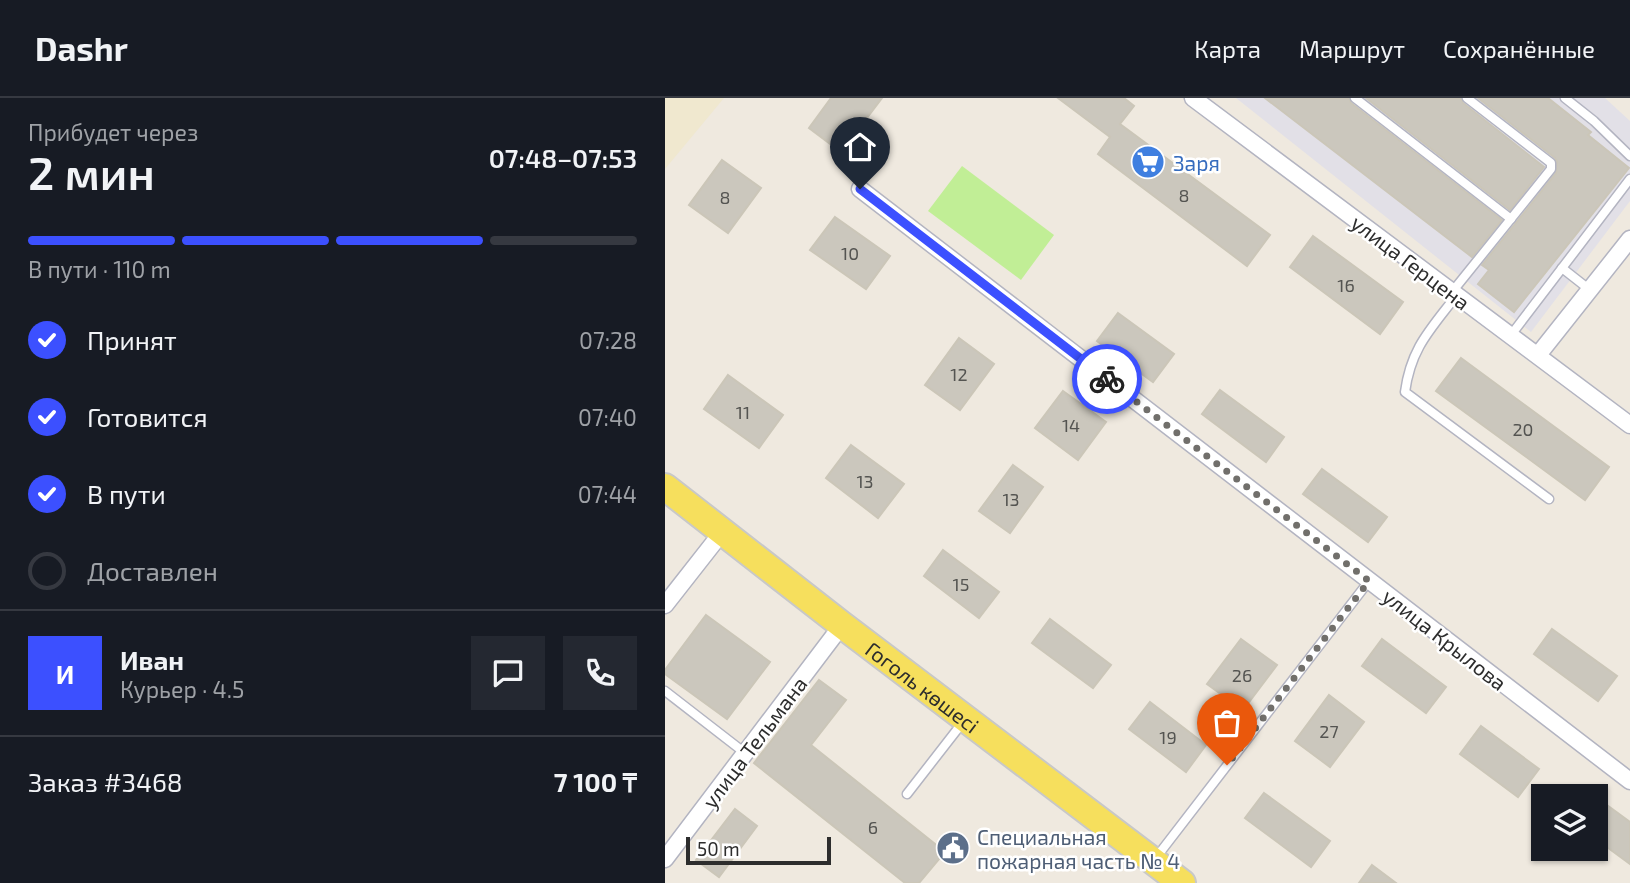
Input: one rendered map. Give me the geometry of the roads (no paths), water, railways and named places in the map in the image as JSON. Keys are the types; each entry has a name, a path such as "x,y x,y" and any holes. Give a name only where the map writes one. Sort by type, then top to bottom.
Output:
{"main road":[{"name":"Гоголь көшесі","path":"665,487 1164,874"}],"street":[{"name":"улица Герцена","path":"1202,101 1630,425"},
{"name":"улица Крылова","path":"860,189 1630,781"},
{"path":"1538,355 1630,239"},
{"path":"665,605 723,531"},
{"name":"улица Тельмана","path":"665,859 842,625"}],"lane":[{"path":"1355,98 1511,219"},
{"path":"1467,98 1551,163 1551,169 1454,294 1420,344 1408,367 1405,392 1549,499"},
{"path":"1565,98 1594,121 1630,156"},
{"path":"1511,335 1630,179"},
{"path":"1562,268 1590,290"},
{"path":"1164,874 1369,581"},
{"path":"665,691 745,753"},
{"path":"907,794 966,719"}],"place":[{"name":"Заря","path":"1148,162"},
{"name":"Специальная пожарная часть № 4","path":"953,848"}]}
